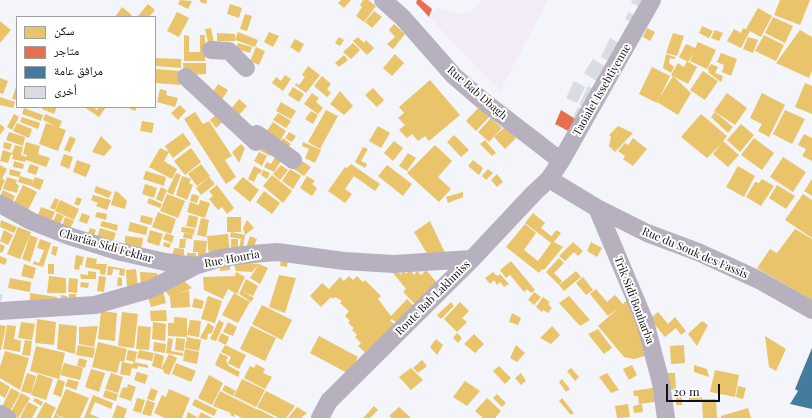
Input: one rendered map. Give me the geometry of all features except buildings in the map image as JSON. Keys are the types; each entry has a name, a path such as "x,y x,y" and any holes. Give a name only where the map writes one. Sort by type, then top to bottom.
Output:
{"street":[{"name":"Rue Bab Dbagh","path":"383,0 404,18 454,76 482,100 562,161"},
{"name":"Taoialet Issebtiyenne","path":"549,179 562,161 652,0"},
{"path":"212,50 229,51 246,68"},
{"path":"186,77 256,138 292,160"},
{"name":"Rue du Souk des Fassis","path":"549,179 597,208 647,233 698,252 759,280 812,310"},
{"name":"Route Bab Lakhmiss","path":"320,418 329,401 472,259 549,179"},
{"name":"Chariâa Sidi Fekhar","path":"0,204 31,221 68,236 117,251 165,262 195,266"},
{"name":"Trik Sidi Bouharba","path":"597,208 645,322 661,383 666,418"},
{"name":"Rue Houria","path":"0,310 95,305 151,289 195,266 221,258 277,252 344,261 394,264 472,259"},
{"path":"0,414 7,418"}],"shaded area":[{"path":"483,0 548,0 500,91 429,17 438,8 451,13 470,13"}]}
